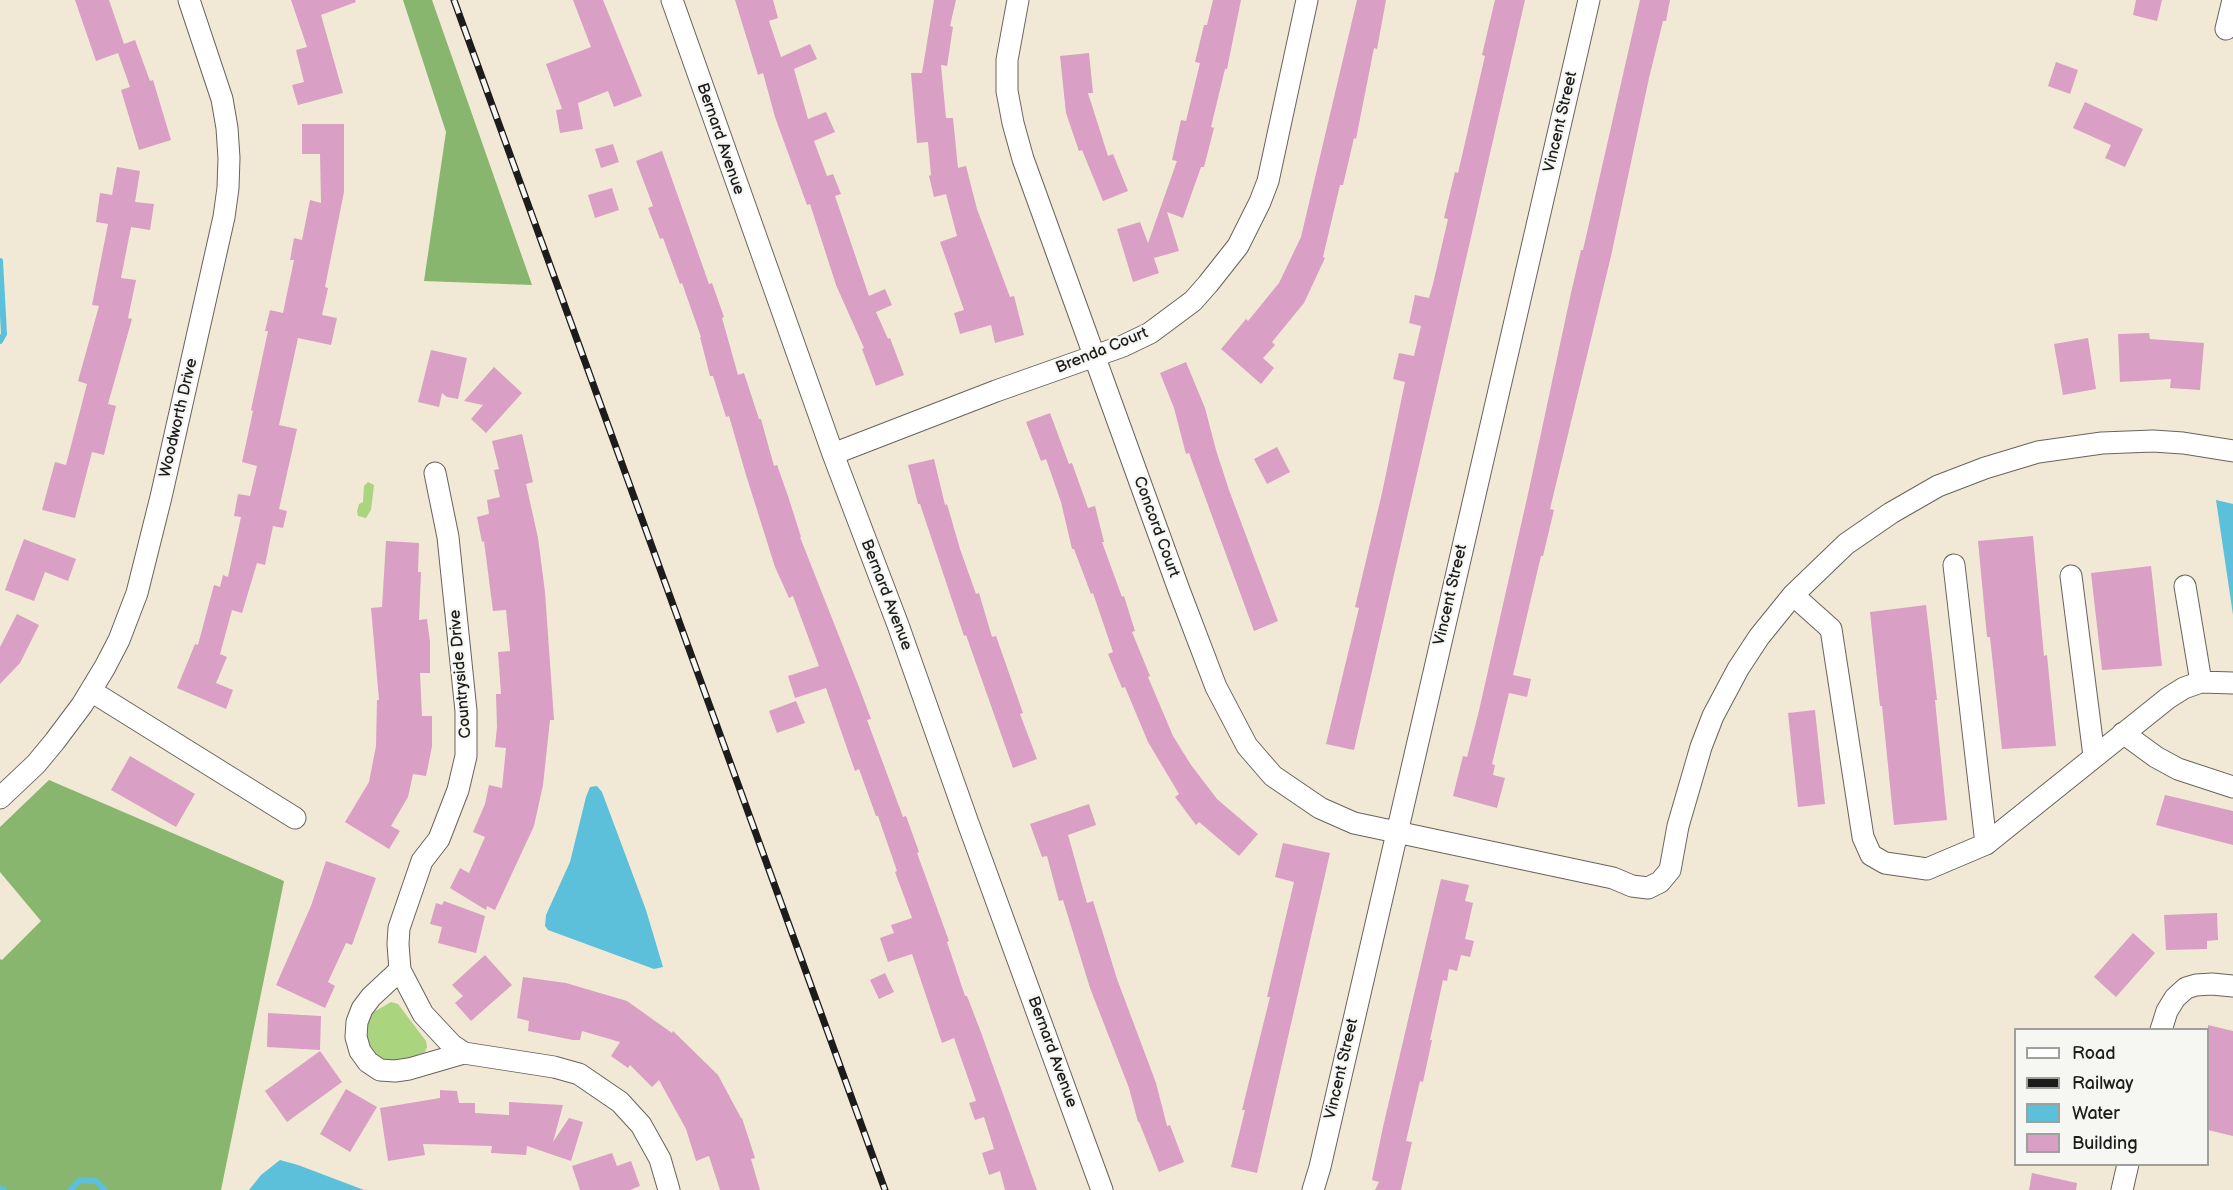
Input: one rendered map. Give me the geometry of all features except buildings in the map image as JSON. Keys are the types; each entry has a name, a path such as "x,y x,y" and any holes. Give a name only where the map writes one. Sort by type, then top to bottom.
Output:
{"street":[{"name":"Woodworth Drive","path":"0,798 36,764 91,691 119,640 144,570 228,188 230,158 222,99 189,0"},
{"name":"Bernard Avenue","path":"672,0 833,454 898,625 1102,1190"},
{"name":"Concord Court","path":"1018,0 1007,60 1007,91 1012,123 1023,159 1216,687 1247,746 1273,776 1320,808 1354,824 1532,860 1613,878 1632,886 1648,888 1660,882 1670,870 1691,776 1713,716 1738,669 1759,637 1793,595 1846,544 1890,513 1938,486 2001,462 2037,452 2125,441 2183,443 2233,451"},
{"name":"Brenda Court","path":"833,454 1095,356 1150,333 1172,318 1208,285 1246,233 1268,181 1307,0"},
{"name":"Vincent Street","path":"1313,1190 1589,0"},
{"path":"2226,29 2233,0"},
{"name":"Countryside Drive","path":"435,473 447,527 466,711 466,756 458,790 439,839 422,861 399,928 398,944 400,970 423,1014 452,1045 464,1053"},
{"path":"1954,565 1986,844"},
{"path":"2071,576 2094,756"},
{"path":"2185,586 2201,682"},
{"path":"1793,595 1831,629 1863,837 1871,855 1885,863 1927,869 1986,844 2168,698 2184,688 2201,682 2233,682"},
{"path":"91,691 295,818"},
{"path":"2123,733 2156,757 2178,769 2233,787"},
{"path":"400,970 371,998 362,1009 357,1022 358,1044 368,1062 380,1070 409,1070 464,1053 554,1066 579,1074 620,1102 641,1125 660,1159 669,1190"},
{"path":"2161,1028 2167,1011 2175,998 2186,988 2212,984 2233,986"},
{"path":"2122,1190 2128,1166"}],"green space":[{"path":"403,0 432,0 532,285 424,281 446,132"},
{"path":"368,482 374,485 371,510 366,518 358,516 357,511 359,504 363,502 364,486"},
{"path":"49,780 284,881 221,1190 0,1190 0,959 2,960 41,921 0,872 0,827"},
{"path":"391,1002 398,1004 426,1041 427,1047 425,1052 397,1063 379,1058 372,1052 367,1041 367,1026 372,1013"}],"water":[{"path":"2216,500 2233,504 2233,615"},
{"path":"597,786 602,792 646,910 663,967 654,969 548,930 545,926 546,915 570,862 586,797 590,787"},
{"path":"280,1160 364,1190 249,1190 261,1175"}],"waterway":[{"path":"0,261 4,334 0,341"},
{"path":"70,1190 80,1180 96,1181 105,1190"},
{"path":"0,1188 4,1190"}],"railway":[{"path":"454,0 885,1190"}]}
